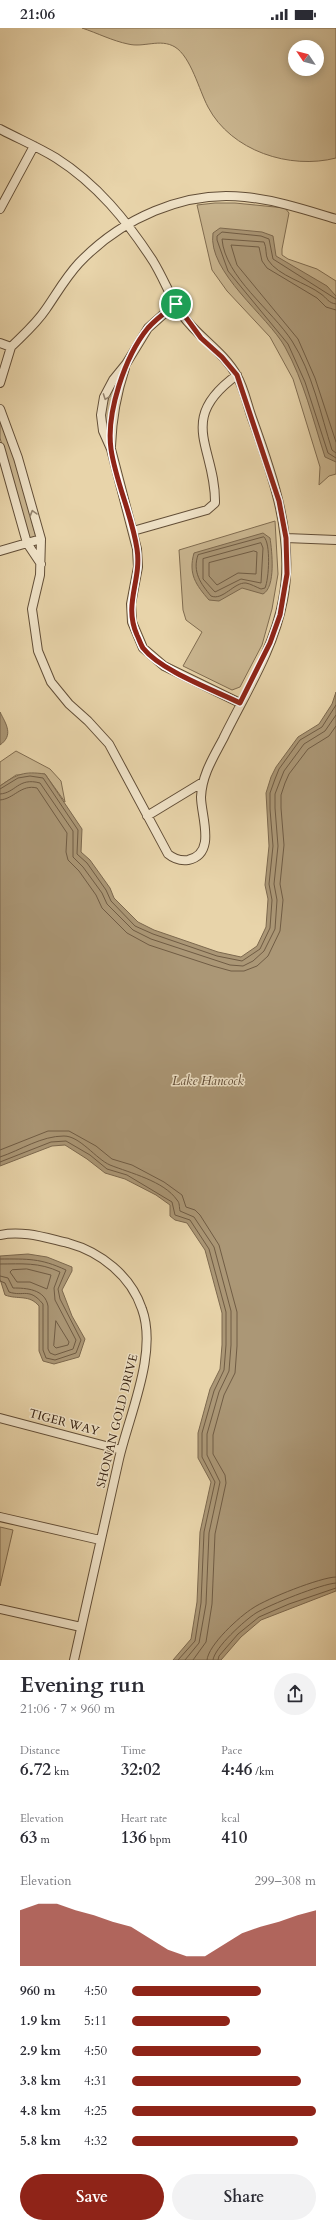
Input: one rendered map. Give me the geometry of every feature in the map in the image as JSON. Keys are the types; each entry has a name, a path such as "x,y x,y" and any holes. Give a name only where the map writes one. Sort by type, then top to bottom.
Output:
{"street":[{"path":"0,129 56,158 79,175 98,191 128,224 154,264 176,304 201,338 222,357 237,375 279,501 286,538 286,580 280,615 270,643 210,762 203,782 201,800 206,842 202,851 192,858 182,860 168,854 109,744 88,721 69,704 51,682 38,651 32,609 41,565 41,540 18,458 0,409"},
{"path":"0,209 34,146"},
{"path":"0,383 11,347 27,332 45,311 65,279 79,263 128,224 167,205 220,197 244,196 295,206 336,219"},
{"path":"176,304 148,328 126,364 116,396 112,420 111,449 137,549 138,567 131,604 132,622 143,648 164,666 240,703"},
{"path":"0,343 11,347"},
{"path":"133,531 207,510 215,503 215,488 201,432 206,410 220,388 237,375"},
{"path":"0,447 27,543 41,565"},
{"path":"286,538 336,540"},
{"path":"0,551 41,540"},
{"path":"147,816 203,782"},
{"name":"SHONAN GOLD DRIVE","path":"0,1235 11,1232 42,1236 80,1246 107,1260 127,1281 142,1309 147,1342 143,1374 122,1450 100,1540 74,1660"},
{"name":"TIGER WAY","path":"0,1418 122,1450"},
{"path":"0,1518 100,1540"},
{"path":"0,1608 81,1627"}],"shaded area":[{"path":"82,28 336,28 336,158 318,161 281,159 263,154 246,146 231,135 218,122 208,107 186,58 175,47 164,43 134,45 111,39"},
{"path":"235,203 285,208 289,213 282,255 288,259 317,269 336,281 336,474 329,476 319,485 320,467 293,379 270,337 227,291 212,270 197,205"},
{"path":"119,376 110,441 104,425 104,416 111,391"},
{"path":"0,414 10,439 36,537 29,539 0,438"},
{"path":"275,521 278,574 272,609 262,645 240,687 232,690 183,666 202,632 186,620 183,610 179,550"},
{"path":"16,751 50,769 61,781 65,802 45,774 16,775 0,786 0,762"},
{"path":"0,1527 13,1530 0,1586"}],"water":[{"path":"220,228 262,232 273,236 276,256 327,286 336,296 336,462 325,457 298,373 285,347 277,335 240,293 219,263 214,248 213,233"},
{"path":"263,533 270,538 272,551 271,577 267,590 263,594 242,588 219,601 209,600 194,579 192,560 194,553"},
{"name":"Lake Hancock","path":"336,692 336,1591 261,1620 241,1637 221,1660 173,1660 191,1639 197,1602 200,1532 211,1482 198,1458 198,1433 210,1389 220,1369 222,1313 205,1250 187,1223 175,1220 170,1216 170,1205 156,1195 125,1179 105,1173 65,1145 52,1146 0,1166 0,786 21,774 45,774 82,829 81,852 90,860 110,888 114,898 138,922 154,930 218,952 241,957 257,946 266,927 268,899 265,885 269,846 266,793 271,777 276,767 298,737 319,724 332,704"},
{"path":"0,712 8,729 8,733 7,737 0,745"},
{"path":"28,1254 47,1257 72,1267 72,1271 62,1290 72,1316 85,1339 79,1357 54,1364 43,1361 39,1351 39,1306 31,1300 5,1295 0,1279 0,1256"}],"route":[{"path":"176,304 184,317 201,338 222,357 237,375 279,501 286,538 286,587 280,615 270,643 240,703 164,666 143,648 132,622 131,604 138,567 137,549 111,449 112,420 116,396 126,364 148,328 176,304"}]}
